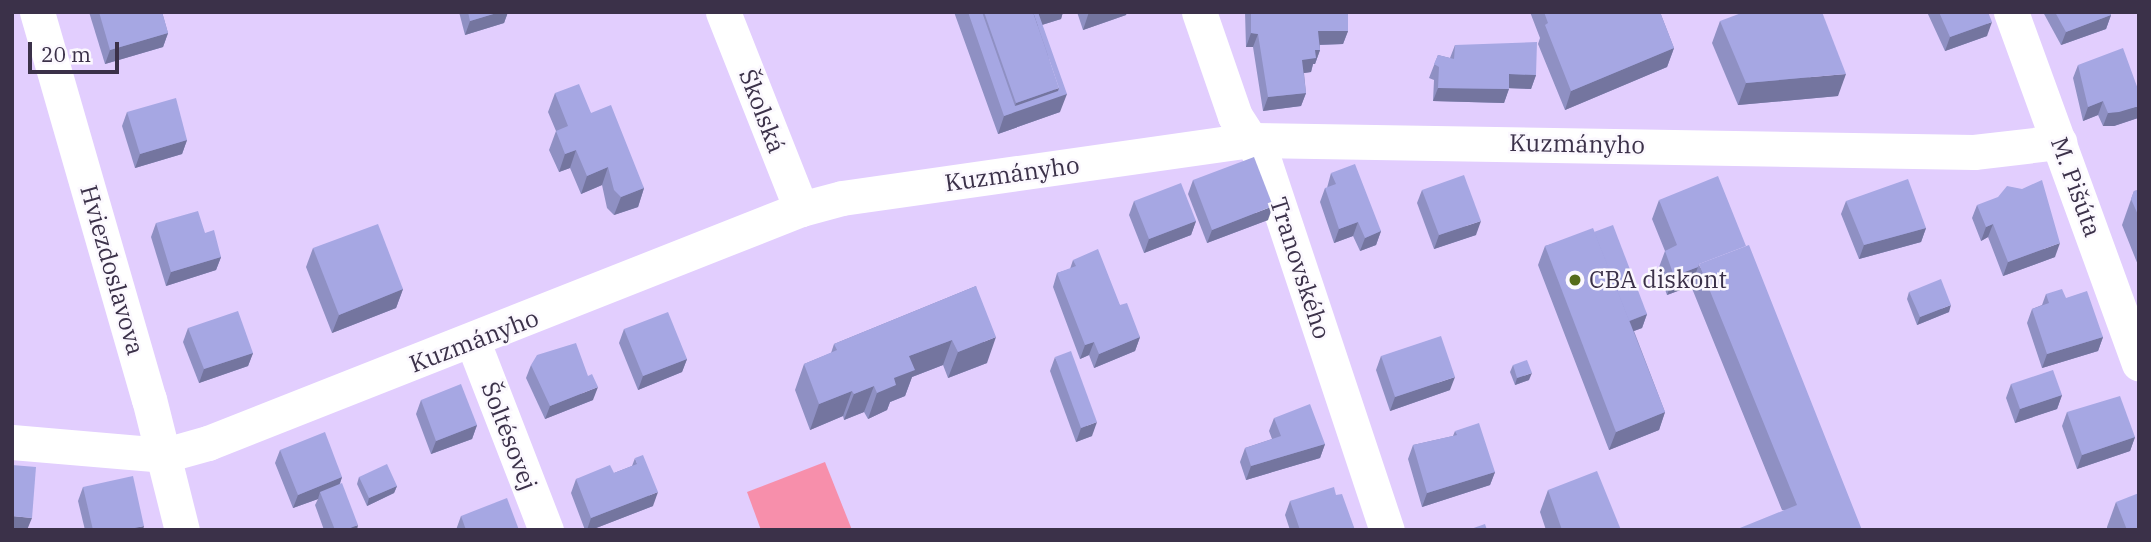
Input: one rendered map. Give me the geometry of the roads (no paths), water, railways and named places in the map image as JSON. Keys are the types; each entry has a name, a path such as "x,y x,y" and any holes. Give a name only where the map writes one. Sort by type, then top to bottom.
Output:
{"street":[{"name":"Hviezdoslavova","path":"37,12 165,455 182,530"},
{"name":"Školská","path":"723,12 801,209"},
{"name":"Tranovského","path":"1199,12 1235,116 1264,161 1387,530"},
{"name":"M. Pišúta","path":"2011,12 2139,363"},
{"name":"Kuzmányho","path":"12,442 165,455 208,443 473,342 801,209 842,198 1251,140 1974,152 2059,142"},
{"name":"Šoltésovej","path":"473,342 545,530"}],"place":[{"name":"CBA diskont","path":"1575,280"}]}
